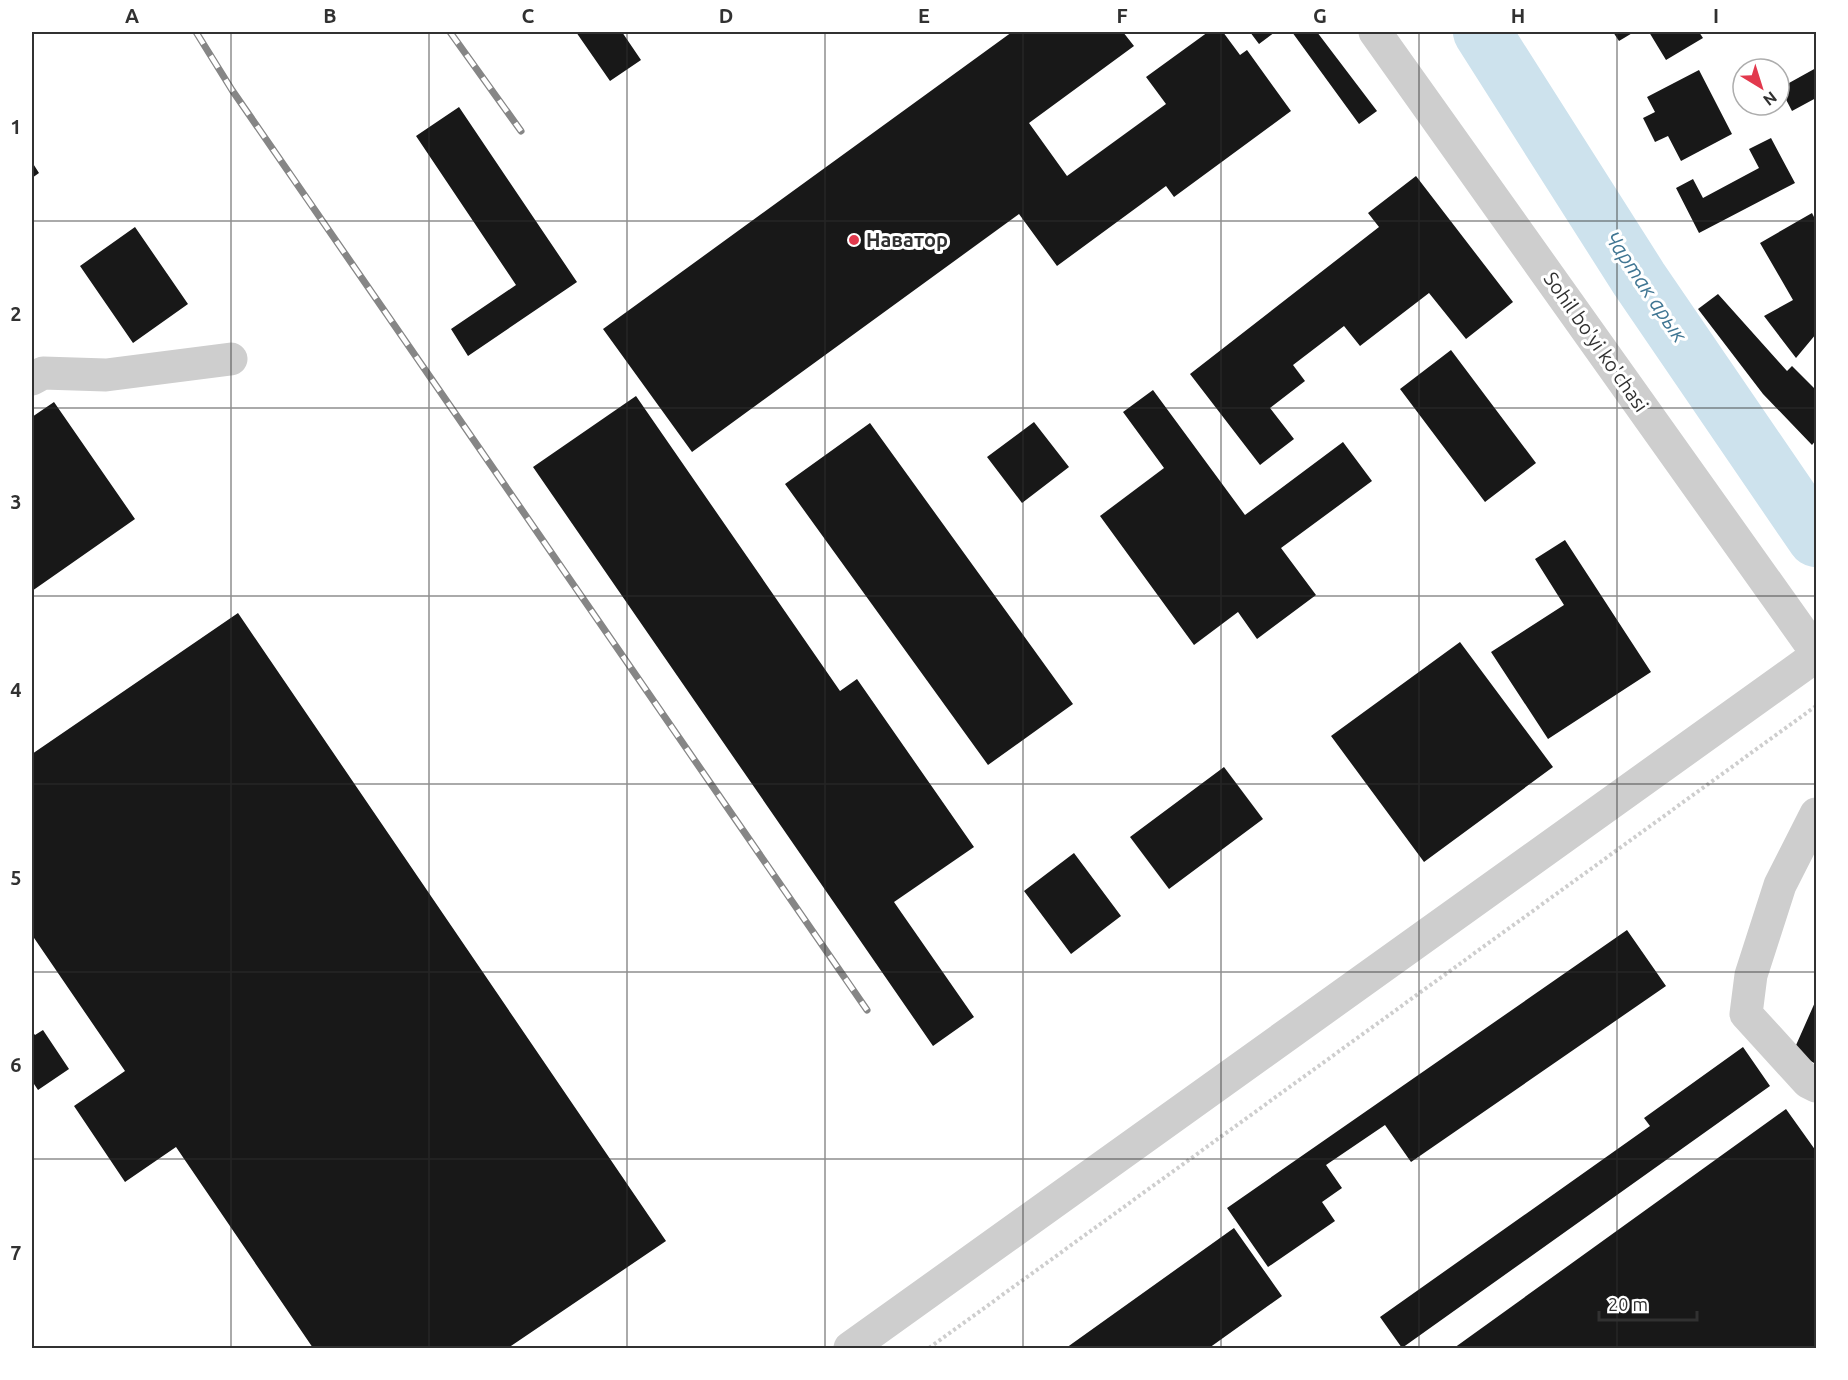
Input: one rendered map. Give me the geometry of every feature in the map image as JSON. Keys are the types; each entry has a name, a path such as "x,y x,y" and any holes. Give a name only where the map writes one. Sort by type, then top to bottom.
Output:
{"street":[{"name":"Sohil bo'yi ko'chasi","path":"1375,32 1816,654"},
{"path":"32,379 43,373 106,375 231,359"},
{"path":"850,1348 1816,654"},
{"path":"1816,814 1780,885 1751,975 1746,1014 1808,1082 1816,1086"}],"path":[{"path":"929,1348 1816,706"}],"building":[{"path":"576,32 622,32 641,60 610,81"},
{"name":"Наватор","path":"1012,32 1123,32 1134,46 1029,123 1067,176 1166,104 1146,77 1208,32 1223,32 1240,55 1247,50 1291,111 1174,197 1166,186 1057,266 1019,214 692,452 603,329"},
{"path":"1250,32 1275,32 1259,44"},
{"path":"1292,32 1317,32 1377,111 1359,124"},
{"path":"1613,32 1634,32 1619,41"},
{"path":"1649,32 1699,32 1703,38 1666,60"},
{"path":"1816,68 1816,98 1792,111 1791,82"},
{"path":"1699,70 1732,134 1681,161 1668,136 1655,142 1643,118 1655,112 1647,97"},
{"path":"459,107 577,282 468,356 451,329 516,285 416,136"},
{"path":"1771,138 1795,183 1699,233 1676,188 1693,179 1703,198 1759,168 1749,149"},
{"path":"32,162 39,173 32,178"},
{"path":"1416,176 1513,302 1466,339 1429,293 1360,346 1344,326 1293,365 1305,381 1270,408 1294,439 1260,465 1190,374 1379,227 1368,213"},
{"path":"1812,213 1816,221 1816,334 1796,358 1764,316 1793,300 1760,243"},
{"path":"135,227 188,304 133,343 80,266"},
{"path":"1718,294 1787,371 1792,366 1816,390 1816,440 1812,445 1763,394 1698,309"},
{"path":"1451,350 1536,463 1485,502 1400,389"},
{"path":"1153,390 1245,515 1343,442 1372,481 1281,548 1316,595 1257,639 1238,612 1194,645 1100,516 1164,468 1123,412"},
{"path":"636,396 840,691 857,679 974,847 894,902 974,1017 933,1046 533,467"},
{"path":"54,402 135,519 32,591 32,417"},
{"path":"1034,422 1069,467 1022,503 987,457"},
{"path":"870,423 1073,704 988,765 785,484"},
{"path":"1565,540 1651,672 1548,739 1491,652 1564,605 1535,559"},
{"path":"238,613 666,1241 508,1348 313,1348 176,1147 125,1182 74,1106 125,1071 32,935 32,754"},
{"path":"1460,642 1553,767 1424,862 1331,736"},
{"path":"1224,767 1263,819 1169,889 1130,837"},
{"path":"1074,853 1121,916 1071,954 1024,891"},
{"path":"1627,930 1666,986 1411,1162 1385,1125 1326,1165 1342,1188 1322,1202 1335,1221 1268,1267 1227,1208"},
{"path":"1816,1000 1816,1064 1793,1052"},
{"path":"43,1030 69,1069 38,1090 32,1081 32,1031 35,1035"},
{"path":"1743,1047 1770,1086 1402,1348 1380,1317 1650,1126 1644,1118"},
{"path":"1786,1109 1816,1151 1816,1348 1454,1348"},
{"path":"1234,1228 1282,1296 1209,1348 1066,1348"}],"waterway":[{"name":"Чартак арык","path":"1482,32 1639,279 1816,538"}],"railway":[{"path":"196,32 232,90 867,1010"},
{"path":"450,32 521,131"}],"place":[{"name":"Наватор","path":"854,240"}]}
